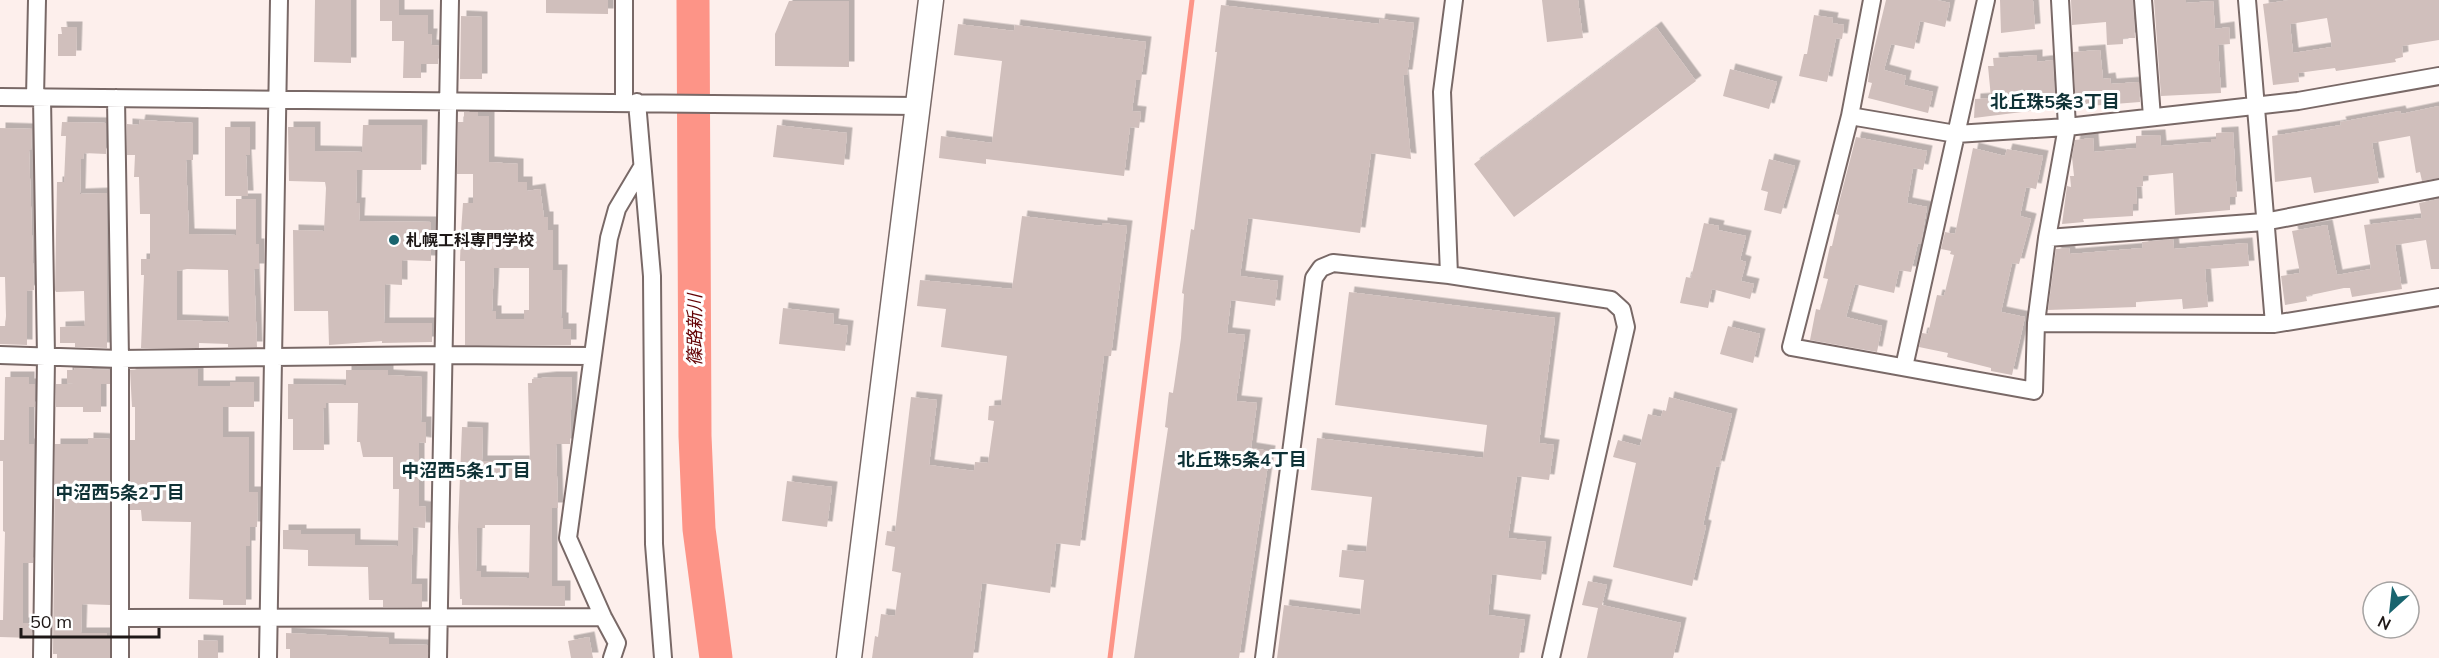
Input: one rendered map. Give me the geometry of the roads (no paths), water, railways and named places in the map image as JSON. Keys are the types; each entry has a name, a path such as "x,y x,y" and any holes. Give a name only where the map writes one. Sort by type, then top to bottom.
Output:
{"street":[{"path":"37,0 46,357 42,658"},
{"path":"268,658 279,0"},
{"path":"438,658 450,0"},
{"path":"624,0 630,102 642,167 652,276 654,544 663,658"},
{"path":"849,658 931,0"},
{"path":"1449,275 1442,92 1454,0"},
{"path":"1872,0 1850,116 1791,347 2034,391 2036,323 2047,238 2067,127 2060,0"},
{"path":"1904,368 1986,0"},
{"path":"2143,0 2152,117"},
{"path":"2247,0 2274,324"},
{"path":"1850,116 1956,134 2067,127 2298,101 2439,76"},
{"path":"0,97 918,106"},
{"path":"116,98 120,359 120,658"},
{"path":"612,658 617,643 568,538 609,238 617,210 642,167"},
{"path":"2047,238 2264,222 2439,188"},
{"path":"1264,658 1314,278 1321,268 1333,263 1449,275 1611,300 1622,310 1626,327 1551,658"},
{"path":"2036,323 2274,324 2439,297"},
{"path":"0,355 120,359 272,356 592,356"},
{"path":"120,618 603,617"}],"waterway":[{"name":"篠路新川","path":"693,0 695,436 699,529 716,658"},
{"path":"1110,658 1192,0"}],"place":[{"name":"札幌工科専門学校","path":"394,240"}],"district":[{"name":"北丘珠5条3丁目","path":"2055,102"},
{"name":"北丘珠5条4丁目","path":"1242,460"},
{"name":"中沼西5条1丁目","path":"466,471"},
{"name":"中沼西5条2丁目","path":"120,493"}]}
